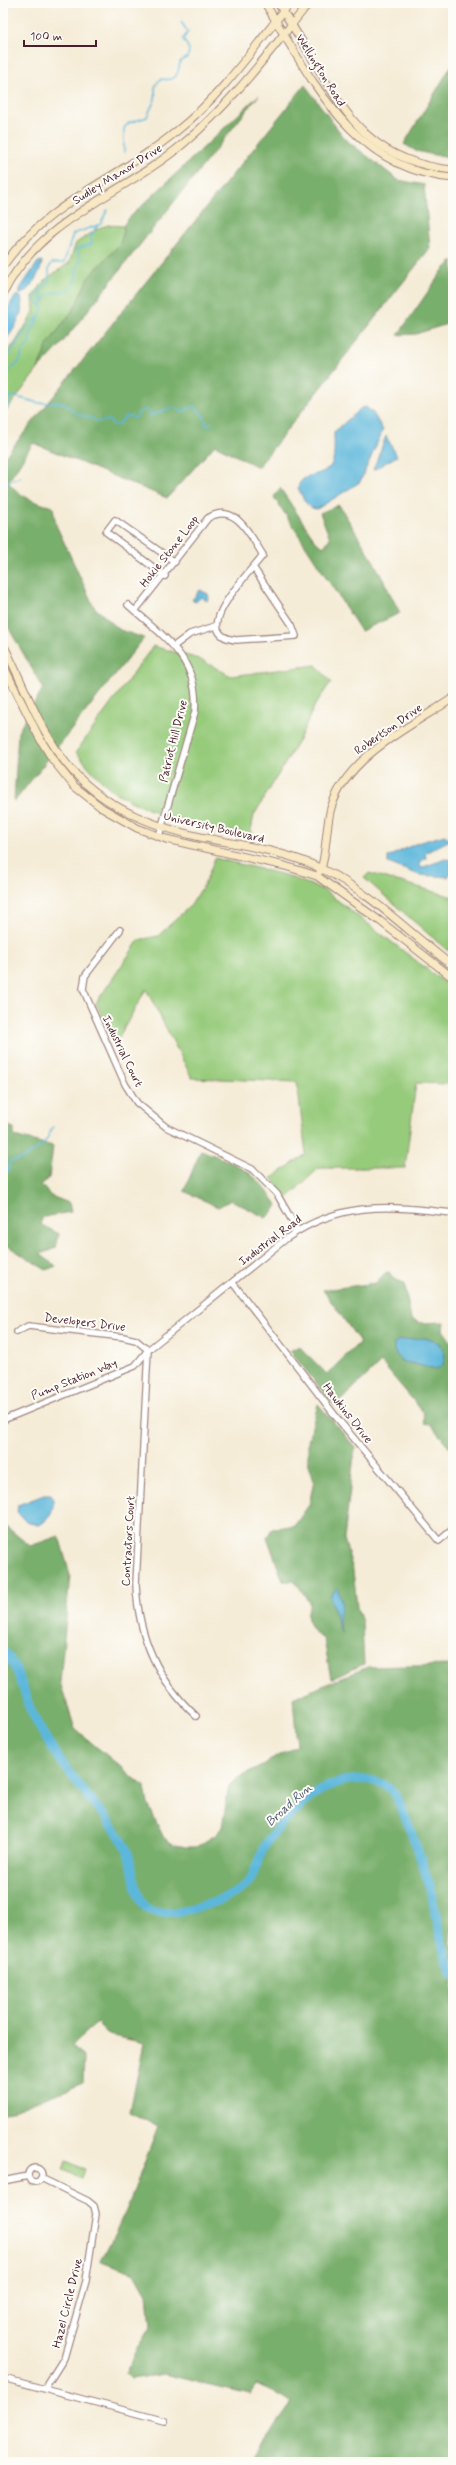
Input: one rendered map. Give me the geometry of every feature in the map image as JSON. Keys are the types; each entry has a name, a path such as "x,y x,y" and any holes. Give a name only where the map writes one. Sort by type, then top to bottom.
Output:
{"main road":[{"name":"Wellington Road","path":"265,3 323,97 358,138 402,165 425,173 453,178"},
{"name":"Wellington Road","path":"278,3 340,104 368,137 380,146 408,160 430,167 453,170"},
{"name":"Sudley Manor Drive","path":"3,266 22,241 57,210 129,166 178,130 211,100 290,3"},
{"name":"Sudley Manor Drive","path":"3,294 25,258 57,227 81,209 158,164 205,126 244,83 309,3"},
{"name":"University Boulevard","path":"3,644 49,736 70,767 104,798 129,815 162,827 275,853 322,868 390,915 453,966"},
{"name":"University Boulevard","path":"3,665 38,738 53,760 74,786 102,808 137,828 159,836 285,866 317,876 380,921 453,978"},
{"name":"Robertson Drive","path":"317,876 322,868 326,827 331,807 338,791 353,768 367,756 453,698"}],"street":[{"name":"Hokie Stone Loop","path":"135,611 165,576 208,518 225,515 233,516 243,524 263,555 220,610 216,626"},
{"path":"165,576 106,532 115,520 175,562"},
{"path":"174,646 190,634 216,626 219,632 231,640 296,636 292,625 253,567"},
{"name":"Patriot Hill Drive","path":"128,605 174,646 190,669 196,698 195,712 159,836"},
{"name":"Industrial Court","path":"120,930 85,976 83,990 125,1084 138,1103 166,1127 243,1163 261,1176 277,1194 298,1230"},
{"name":"Industrial Road","path":"148,1350 298,1230 335,1214 362,1208 402,1207 453,1213"},
{"name":"Hawkins Drive","path":"233,1283 346,1429 440,1540 453,1529"},
{"name":"Developers Drive","path":"17,1332 30,1326 123,1337 136,1340 148,1350"},
{"name":"Pump Station Way","path":"3,1420 132,1368 148,1350"},
{"name":"Contractors Court","path":"148,1350 136,1584 137,1609 146,1644 154,1664 176,1696 196,1716"},
{"name":"Hazel Circle Drive","path":"28,2176 30,2170 37,2168 41,2172 41,2178"},
{"name":"Hazel Circle Drive","path":"28,2176 34,2182 41,2178"},
{"name":"Hazel Circle Drive","path":"3,2181 28,2176"},
{"name":"Hazel Circle Drive","path":"41,2178 88,2201 94,2206 96,2214 86,2281 64,2358 45,2388"},
{"path":"3,2378 165,2420"}],"green space":[{"path":"453,63 453,159 416,151 404,144"},
{"path":"305,85 345,139 398,180 424,185 430,248 258,467 215,445 167,498 33,443 8,482 18,492 28,498 53,507 56,525 94,607 120,630 144,638 14,802 18,732 43,688 3,618 3,459"},
{"path":"259,95 58,348 38,369 48,344 75,307 88,278 120,244 124,231 123,226 127,220"},
{"path":"108,225 123,226 124,231 120,244 88,278 75,307 48,345 38,369 3,415 3,356 15,343 34,312 33,296 46,279 69,263 76,243 99,228"},
{"path":"453,260 453,309 445,318 447,324 416,334 398,335 443,270"},
{"path":"280,488 317,543 324,547 330,538 320,513 339,505 374,562 400,613 361,631 274,497"},
{"path":"153,646 199,659 231,676 316,665 331,682 315,705 299,740 254,815 251,830 255,839 183,821 130,801 103,783 76,752"},
{"path":"215,858 285,875 324,890 453,989 453,1084 416,1083 405,1168 319,1168 285,1200 272,1178 306,1154 297,1082 192,1078 146,989 115,1044 96,1003 139,940 158,936 191,905 205,883"},
{"path":"369,873 453,897 453,944 448,951 364,878"},
{"path":"3,1124 14,1128 14,1136 53,1146 49,1178 41,1185 51,1196 69,1203 71,1212 43,1217 40,1224 59,1234 56,1248 40,1254 56,1266 46,1270 3,1243"},
{"path":"201,1150 226,1160 245,1170 261,1184 278,1206 266,1218 231,1200 218,1207 184,1191"},
{"path":"389,1272 394,1279 404,1283 411,1319 420,1323 444,1322 443,1330 453,1344 450,1361 452,1372 451,1380 453,1382 453,1451 430,1424 424,1423 423,1412 381,1362 335,1406 290,1351 299,1346 327,1374 360,1342 323,1290 376,1283 385,1273"},
{"path":"318,1404 355,1447 344,1539 353,1570 357,1607 362,1622 364,1664 331,1679 324,1639 315,1633 308,1620 308,1610 310,1604 294,1581 283,1581 267,1537 272,1529 295,1525 309,1505 314,1480 308,1462 308,1442"},
{"path":"3,1524 30,1546 59,1536 70,1575 60,1682 75,1729 145,1787 148,1804 159,1828 164,1838 173,1844 186,1847 196,1847 217,1834 222,1827 229,1786 236,1779 297,1746 293,1698 368,1667 453,1665 453,1912 450,1943 453,1947 453,2462 249,2462 291,2403 274,2392 256,2385 250,2394 164,2374 131,2379 126,2374 135,2352 150,2327 147,2294 135,2273 101,2261 126,2211 158,2127 130,2112 144,2043 109,2035 97,2023 72,2045 84,2058 83,2083 3,2115"},
{"path":"66,2161 85,2169 82,2178 63,2170"}],"water":[{"path":"42,261 40,270 31,285 24,293 20,294 20,289 38,262"},
{"path":"17,295 21,297 22,309 15,327 3,342 4,323 7,311"},
{"path":"366,407 373,413 383,430 360,482 317,509 310,507 305,502 298,488 300,482 309,476 320,473 330,467 334,458 334,432 361,408"},
{"path":"386,436 397,456 373,470"},
{"path":"200,590 208,594 209,598 207,601 201,597 196,602 192,600"},
{"path":"445,835 450,840 425,853 426,858 419,863 421,868 445,859 453,860 453,870 448,877 419,875 388,863 388,857 417,843"},
{"path":"425,1338 440,1343 445,1356 443,1365 436,1369 401,1361 394,1351 394,1344 399,1340"},
{"path":"44,1495 51,1495 53,1499 53,1508 49,1517 38,1525 26,1522 17,1512 18,1505"},
{"path":"337,1587 342,1603 339,1619 341,1633 330,1597"}],"waterway":[{"path":"124,153 124,128 129,123 147,117 155,99 156,84 161,79 170,79 175,77 180,62 188,57 189,49 183,39 188,32 181,22"},
{"path":"3,378 5,374 17,364 22,350 29,345 30,336 42,310 42,306 38,303 35,297 49,281 49,268 52,263 64,263 73,234 101,224 107,210"},
{"path":"42,305 48,295 55,292 63,292 73,287 81,258 76,249 92,244 91,236 97,226"},
{"path":"41,292 43,301"},
{"path":"3,365 30,324 39,318"},
{"path":"3,413 9,406 9,398 12,396 39,403 63,402 77,414 91,418 97,422 109,420 112,424 118,425 126,416 136,418 139,412 147,409 151,416 169,408 178,408 182,412 194,406 204,416 206,426 211,423"},
{"path":"3,486 7,482 21,477"},
{"path":"3,1173 8,1171 10,1161 20,1160 44,1144 53,1127"},
{"name":"Broad Run","path":"3,1650 16,1670 30,1708 49,1744 73,1778 124,1843 137,1891 140,1899 148,1909 157,1912 185,1910 200,1907 230,1896 249,1882 267,1842 286,1820 314,1795 336,1783 360,1779 369,1780 377,1782 390,1789 399,1802 431,1890 443,1947 453,1974"}]}
